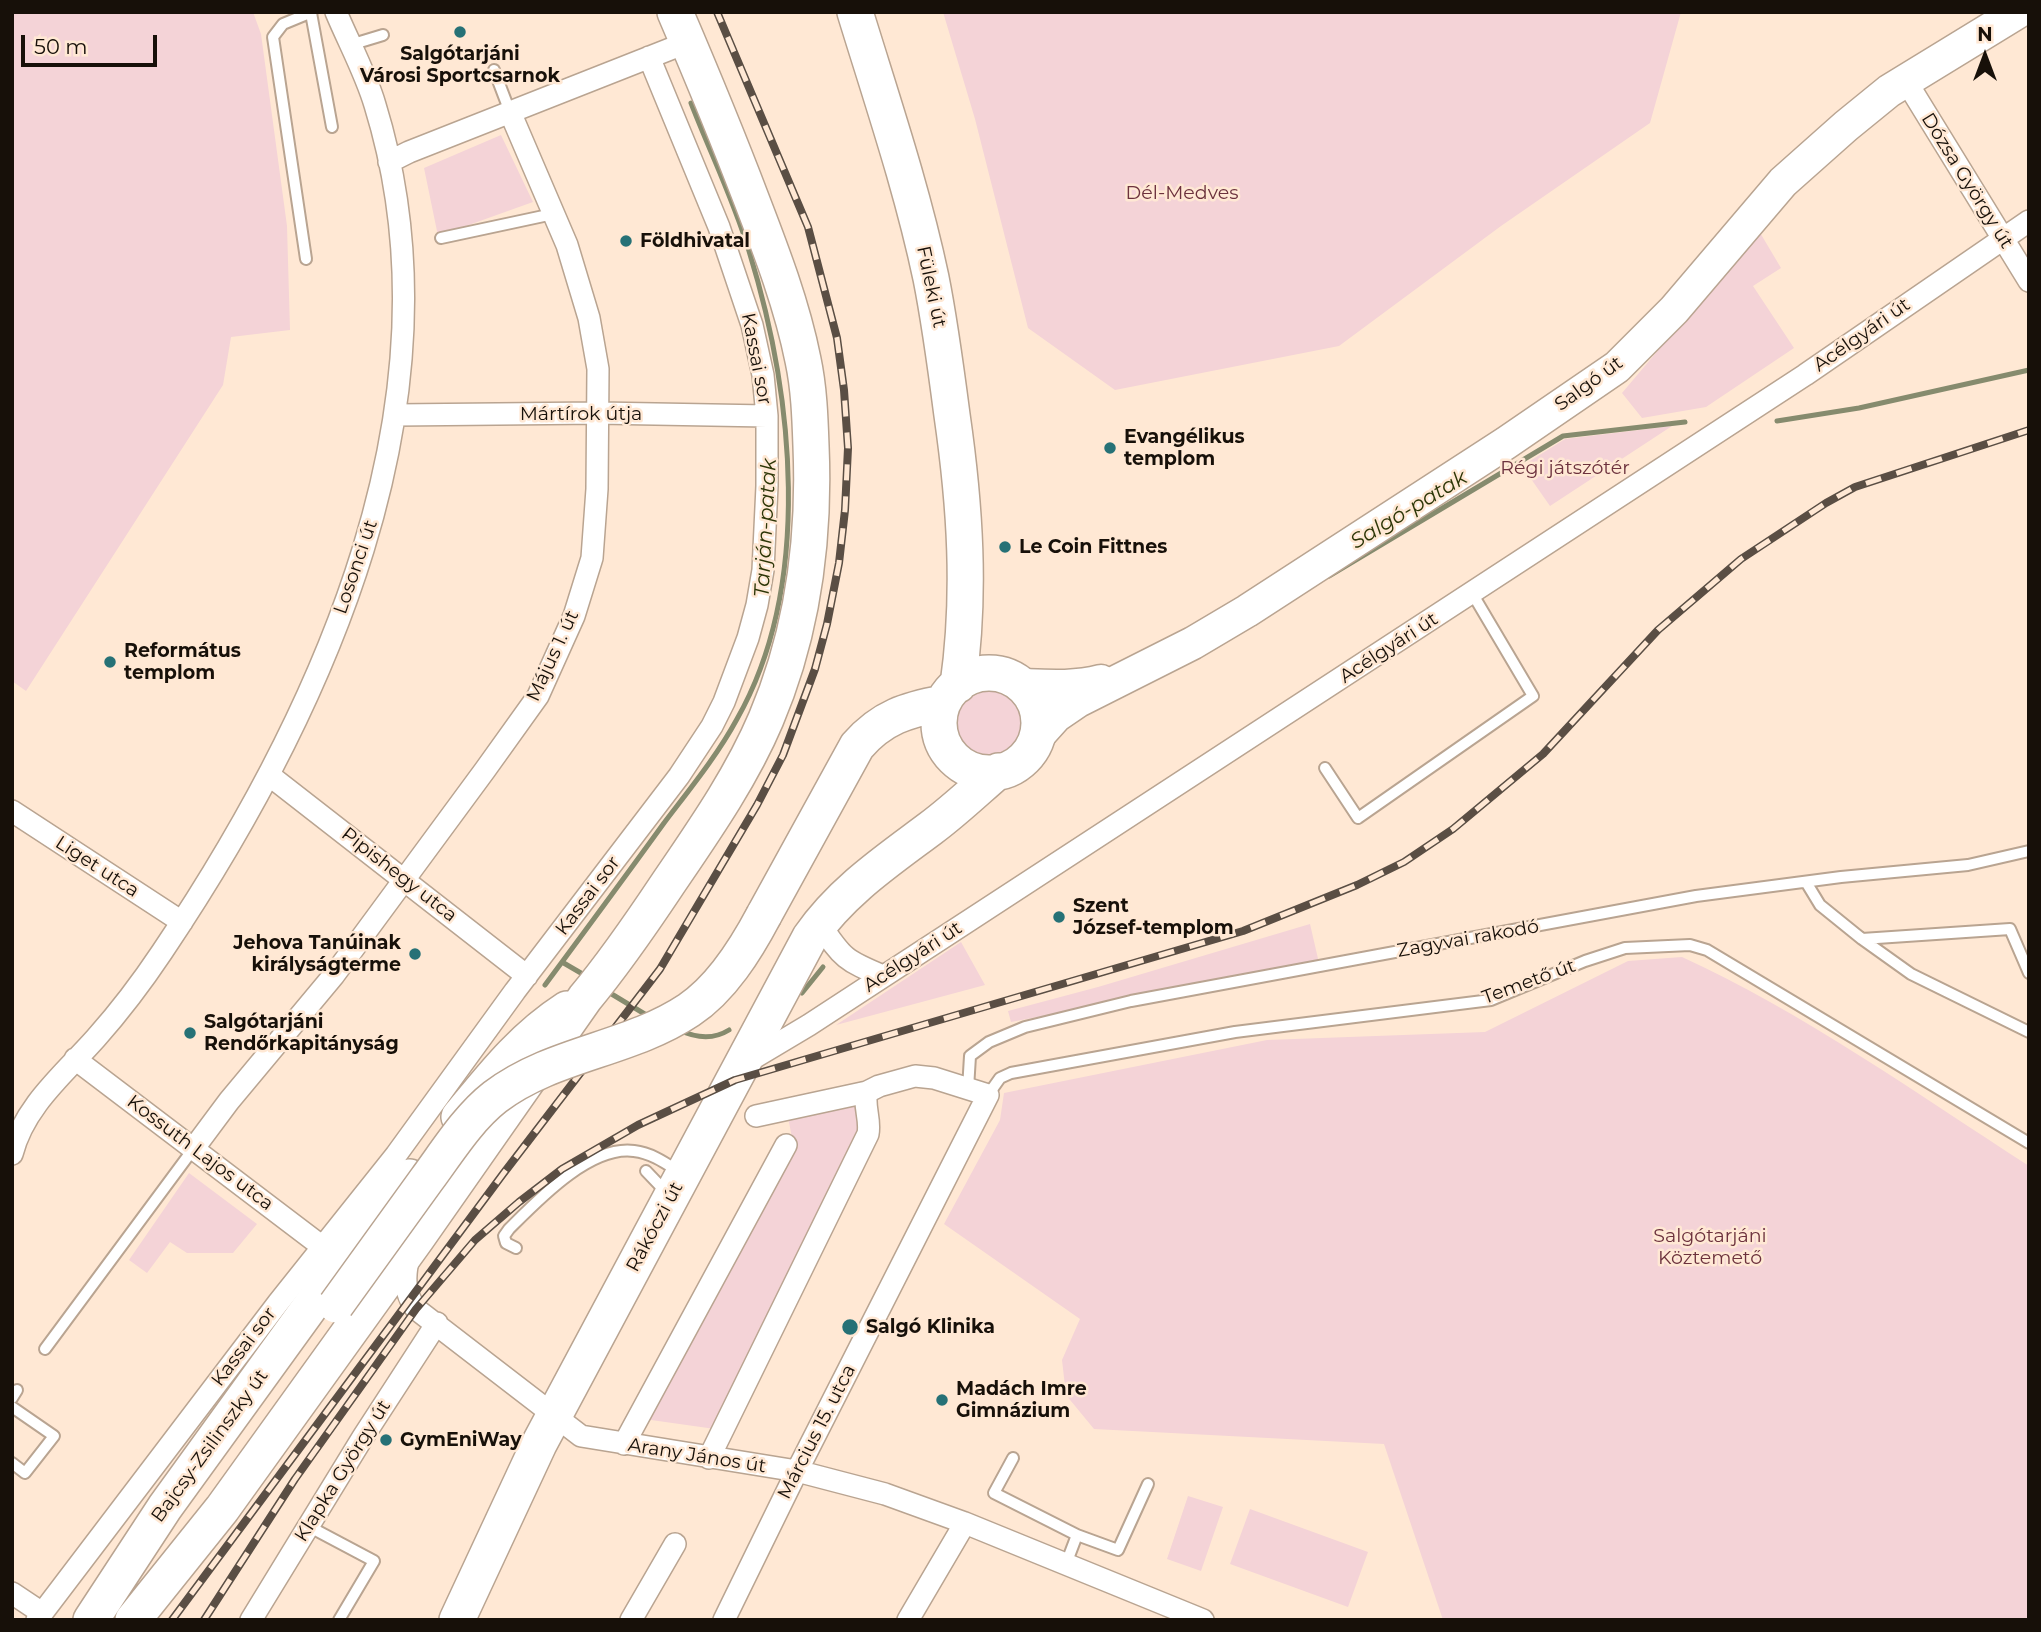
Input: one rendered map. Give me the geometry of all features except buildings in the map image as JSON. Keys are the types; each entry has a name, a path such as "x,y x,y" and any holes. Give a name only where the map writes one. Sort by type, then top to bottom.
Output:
{"main road":[{"name":"Füleki út","path":"855,12 917,224 930,278 956,443 967,570"},
{"name":"Salgó út","path":"1143,669 1247,611 1506,443 1617,367 1674,310 1783,182 1854,119 1889,90 2018,12"},
{"path":"111,1618 222,1510 503,1118 585,998 611,967 730,790 766,720 787,662 802,605 810,551 813,482 810,419 803,362 785,288 723,123 681,27"},
{"path":"967,570 989,654 1011,680 1026,689 1035,703 1039,719 1038,736"},
{"path":"951,694 967,570"},
{"path":"888,858 936,800 949,768 939,719 951,694 965,679 981,674 1058,687 1086,685 1143,669"},
{"path":"839,777 866,747 884,737 912,732 930,734 946,747 959,763 973,770 989,773 1006,770 1020,762 1056,716 1078,701 1143,669"},
{"path":"337,1269 493,1099 539,1069 635,1036 690,1010 715,987 732,967 764,915 857,746 875,727 951,694"},
{"path":"888,858 934,826 998,771"},
{"name":"Rákóczi út","path":"457,1620 531,1460 798,958 820,924 862,880 888,858"},
{"path":"111,1618 337,1269 481,1089 539,1028 585,998"}],"street":[{"name":"Losonci út","path":"12,1154 30,1113 141,983 182,922 269,775 311,689 366,541 385,474 396,415 401,356 402,262 390,162 375,103 336,12"},
{"path":"390,162 409,152 512,117 649,57 681,27"},
{"name":"Kassai sor","path":"39,1616 278,1303 337,1269 396,1155 527,976 679,776 712,726 724,702 748,638 763,570 767,416 763,375 752,325 719,227 649,57"},
{"name":"Dózsa György út","path":"1906,81 2029,281"},
{"name":"Május 1. út","path":"194,1148 229,1101 334,975 538,696 575,616 592,558 597,489 598,369 589,318 567,245 512,117"},
{"name":"Acélgyári út","path":"742,1065 883,976 1805,375 2029,221"},
{"name":"Mártírok útja","path":"396,415 599,413 767,416"},
{"name":"Pipishegy utca","path":"269,775 527,976"},
{"name":"Liget utca","path":"12,811 182,922"},
{"path":"820,924 843,957 883,976"},
{"name":"Kossuth Lajos utca","path":"75,1059 194,1148 337,1269"},
{"path":"756,1116 867,1092 915,1076 934,1078 978,1092"},
{"path":"709,1458 868,1134 865,1101 867,1092"},
{"name":"Március 15. utca","path":"724,1620 978,1092"},
{"path":"624,1444 786,1144"},
{"path":"417,1238 408,1259 407,1293 416,1309 554,1417"},
{"name":"Klapka György út","path":"251,1620 437,1323"},
{"path":"521,1391 553,1392 573,1383"},
{"name":"Arany János út","path":"554,1417 581,1436 797,1471 885,1494 965,1523 1203,1620"},
{"path":"908,1620 965,1523"},
{"path":"631,1620 675,1544"},
{"path":"12,1593 39,1616"}],"lane":[{"path":"279,12 283,24"},
{"path":"306,258 273,37 283,24 312,13 332,127"},
{"path":"350,45 383,35"},
{"path":"494,69 512,117"},
{"path":"441,239 553,214"},
{"path":"1325,768 1358,818 1533,696 1472,593"},
{"name":"Zagyvai rakodó","path":"978,1092 970,1056 989,1042 1025,1027 1144,999 1696,896 1968,865 2029,851"},
{"path":"1806,882 1820,905 1911,974 2029,1032"},
{"path":"1862,939 2010,929 2029,973"},
{"name":"Temető út","path":"978,1092 1011,1073 1235,1032 1491,1000 1585,961 1625,948 1690,945 1707,950 2029,1143"},
{"path":"466,1109 491,1107 503,1118"},
{"path":"45,1349 194,1148"},
{"path":"516,1248 506,1243 505,1236 509,1229 581,1167 600,1156 618,1151 639,1152 657,1158 677,1186"},
{"path":"646,1171 677,1186"},
{"path":"12,1407 54,1436 25,1473 12,1463"},
{"path":"1013,1458 994,1493 1077,1535 1118,1550 1148,1484"},
{"path":"309,1526 374,1561 339,1620"},
{"path":"1066,1564 1077,1535"}],"green space":[{"path":"12,12 253,12 261,34 287,226 290,330 231,337 223,385 26,691 12,681"},
{"name":"Dél-Medves","path":"943,12 1681,12 1650,123 1501,226 1339,346 1115,390 1028,328 975,119"},
{"path":"501,135 533,202 438,236 424,168"},
{"path":"1759,231 1781,268 1753,286 1794,348 1706,407 1642,418 1622,393"},
{"name":"Régi játszótér","path":"1672,426 1550,506 1522,466 1565,439"},
{"path":"981,674 995,675 1020,685 1036,704 1039,715 1035,743 1027,756 1015,765 989,772 962,763 951,753 942,738 939,721 960,687 970,678"},
{"path":"1310,924 1319,963 1011,1022 1008,1011"},
{"path":"961,942 985,985 836,1025"},
{"name":"Salgótarjáni Köztemető","path":"1682,957 1816,1028 2029,1166 2029,1620 1443,1620 1384,1444 1094,1429 1066,1395 1062,1360 1080,1319 944,1224 1000,1120 1004,1093 1267,1040 1485,1032 1628,961"},
{"path":"857,1104 863,1124 715,1429 644,1419 792,1138 788,1117"},
{"path":"189,1173 257,1224 233,1253 187,1253 170,1242 147,1273 129,1260"},
{"path":"1188,1496 1223,1507 1201,1571 1167,1559"},
{"path":"1250,1509 1368,1552 1348,1607 1230,1564"}],"waterway":[{"name":"Tarján-patak","path":"545,985 729,733 761,666 778,609 786,549 788,488 785,426 777,365 743,232 691,103"},
{"name":"Salgó-patak","path":"1777,421 1859,408 2029,370"},
{"name":"Salgó-patak","path":"1329,576 1563,436 1685,422"},
{"name":"Salgó-patak","path":"562,962 586,976"},
{"name":"Salgó-patak","path":"802,993 823,967"},
{"name":"Salgó-patak","path":"605,990 648,1016"},
{"name":"Salgó-patak","path":"679,1030 704,1037 729,1030"}],"railway":[{"path":"172,1620 503,1174 660,969 757,805 783,755 815,669 839,563 845,510 848,448 837,338 808,227 717,12"},
{"path":"204,1620 295,1479 416,1309 475,1240 562,1169 638,1125 735,1080 1243,931 1357,885 1404,862 1453,829 1543,754 1658,630 1741,559 1855,487 2029,430"}],"place":[{"name":"Salgótarjáni Városi Sportcsarnok","path":"460,32"},
{"name":"Földhivatal","path":"626,241"},
{"name":"Evangélikus templom","path":"1110,448"},
{"name":"Le Coin Fittnes","path":"1005,547"},
{"name":"Református templom","path":"110,662"},
{"name":"Szent József-templom","path":"1059,917"},
{"name":"Jehova Tanúinak királyságterme","path":"415,954"},
{"name":"Salgótarjáni Rendőrkapitányság","path":"190,1033"},
{"name":"Salgó Klinika","path":"850,1327"},
{"name":"Madách Imre Gimnázium","path":"942,1400"},
{"name":"GymEniWay","path":"386,1440"}]}
